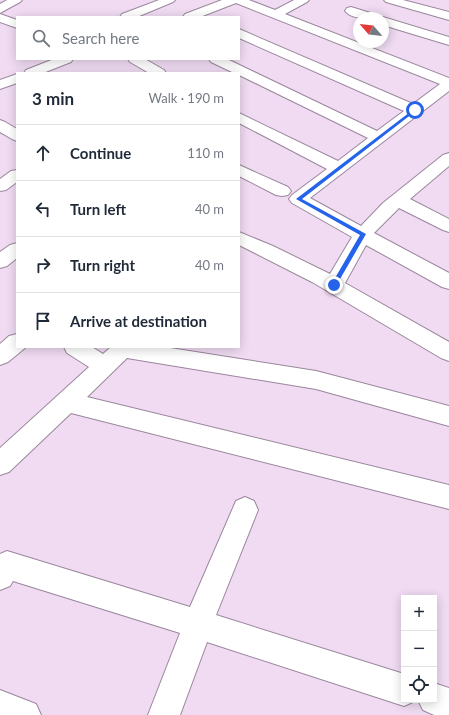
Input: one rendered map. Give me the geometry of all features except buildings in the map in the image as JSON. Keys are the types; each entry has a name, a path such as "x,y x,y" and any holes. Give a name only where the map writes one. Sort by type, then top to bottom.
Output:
{"street":[{"path":"0,9 16,0"},
{"path":"133,16 184,9 232,0"},
{"path":"239,0 449,83 298,199 449,282"},
{"path":"276,14 303,0"},
{"path":"390,0 449,16"},
{"path":"0,18 16,24"},
{"path":"389,23 449,40"},
{"path":"240,33 415,110"},
{"path":"137,60 157,72"},
{"path":"218,60 379,138"},
{"path":"35,72 67,63"},
{"path":"0,85 16,78"},
{"path":"240,118 339,168"},
{"path":"334,285 363,234 398,200 446,165"},
{"path":"240,171 282,190"},
{"path":"0,186 16,176"},
{"path":"398,200 449,226"},
{"path":"240,238 334,285 449,352"},
{"path":"0,262 16,250"},
{"path":"0,356 16,343"},
{"path":"77,348 105,366"},
{"path":"0,464 124,348 316,380 449,416"},
{"path":"66,402 449,497"},
{"path":"164,715 198,624 245,510"},
{"path":"0,576 7,566 198,624 401,689"},
{"path":"437,700 449,704"},
{"path":"0,706 24,715"}],"route":[{"path":"334,285 363,234 298,199 415,110"}]}
